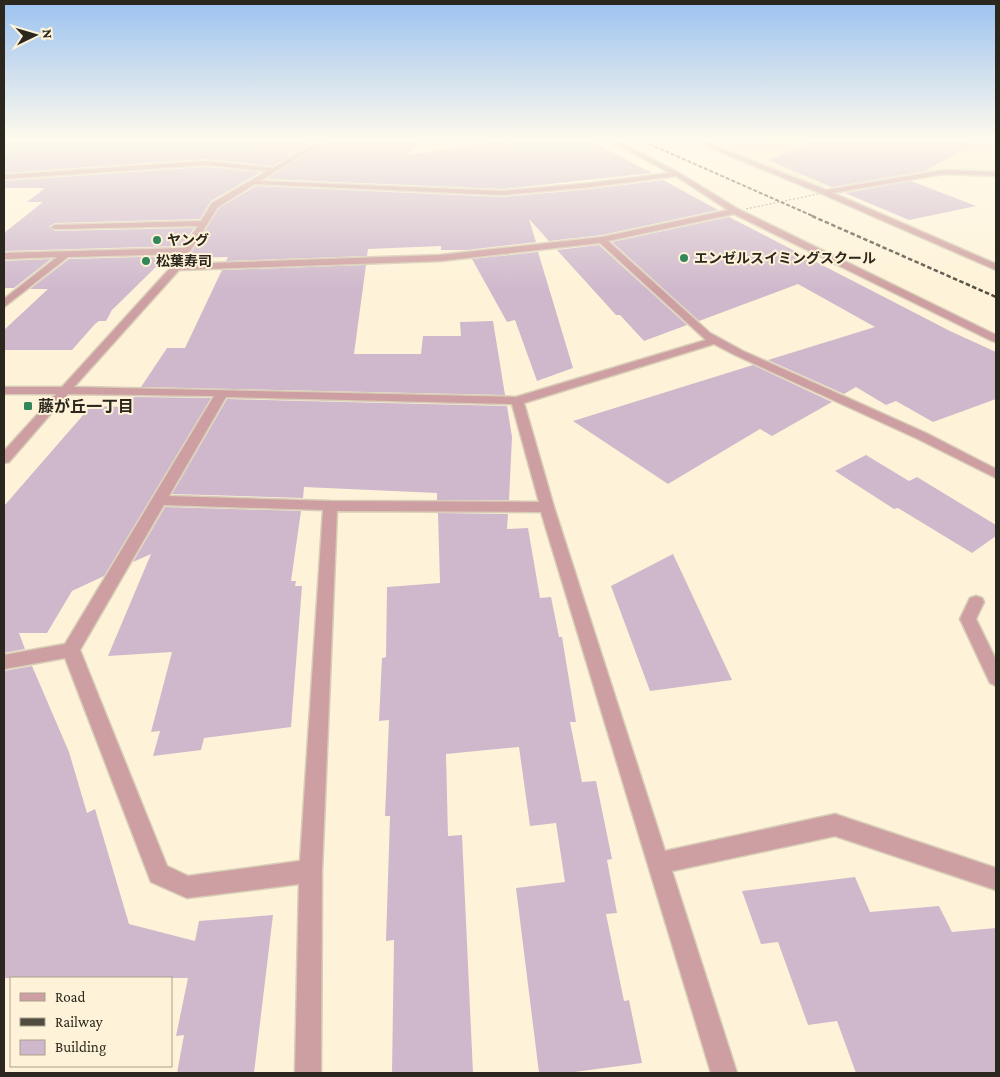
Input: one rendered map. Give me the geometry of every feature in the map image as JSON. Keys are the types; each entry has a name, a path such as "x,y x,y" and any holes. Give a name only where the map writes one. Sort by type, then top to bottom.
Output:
{"street":[{"path":"4,459 176,267 215,205 242,189"},
{"path":"418,189 503,193 545,189"},
{"path":"701,189 735,211 996,340"},
{"path":"813,189 996,267"},
{"path":"822,193 844,189"},
{"path":"176,267 440,258 602,240 735,211"},
{"path":"55,226 204,223"},
{"path":"602,240 706,335 739,353 922,436 996,474"},
{"path":"4,256 186,251"},
{"path":"4,304 65,255"},
{"path":"4,390 222,393 517,401 716,340"},
{"path":"4,662 71,650 161,500 222,393"},
{"path":"517,401 547,507 724,1073"},
{"path":"161,500 330,506 547,507"},
{"path":"308,1073 311,871 330,506"},
{"path":"976,602 968,619 996,678"},
{"path":"71,650 159,874 187,887 311,871"},
{"path":"659,864 835,826 996,879"}],"path":[{"path":"746,209 822,193"}],"building":[{"path":"43,189 231,189 211,201 200,219 55,223 49,226 55,231 194,228 182,246 4,251 4,233 43,202 27,202"},
{"path":"251,189 329,189 503,197 588,189 680,189 718,210 602,235 549,241 529,219 536,242 467,250 441,250 441,246 368,249 367,256 226,261 228,257 188,258 219,208"},
{"path":"866,189 932,189 976,206 909,220 845,193"},
{"path":"729,217 950,331 996,352 996,399 933,422 896,401 886,405 856,387 844,394 768,360 875,327 798,284 699,321 612,242"},
{"path":"599,245 687,325 644,341 620,315 616,315 557,250"},
{"path":"538,252 573,368 537,381 515,320 507,322 472,259"},
{"path":"177,256 175,259 164,259 112,310 106,321 99,321 95,324 72,350 4,350 4,330 48,289 30,289 69,259"},
{"path":"51,259 14,288 4,288 4,261"},
{"path":"366,265 354,354 421,354 423,336 461,336 460,322 493,321 505,395 141,387 167,348 185,348 222,270"},
{"path":"753,365 832,402 772,436 760,429 668,484 573,421"},
{"path":"134,397 211,398 104,576 72,591 47,633 19,633 25,649 4,653 4,506 91,406 127,407"},
{"path":"227,399 507,406 512,437 509,500 437,500 437,493 304,487 303,498 172,494"},
{"path":"866,455 909,481 917,477 996,525 996,536 972,553 898,508 894,509 835,471"},
{"path":"165,507 301,511 291,581 296,581 295,586 302,586 291,727 204,738 201,750 153,756 160,731 151,732 172,652 108,656 151,554 133,562"},
{"path":"438,513 508,514 507,529 528,528 540,598 551,597 559,637 562,637 576,722 570,722 582,782 596,781 612,859 607,860 617,913 606,914 624,1001 629,1000 642,1063 567,1073 539,1073 516,888 565,882 556,823 530,826 519,747 446,754 448,836 462,835 473,1073 392,1073 394,940 386,941 390,816 385,816 389,720 379,721 382,658 386,657 387,587 440,583"},
{"path":"673,554 732,680 650,691 611,586"},
{"path":"32,666 69,752 87,813 95,809 129,924 195,941 199,921 273,915 254,1073 177,1073 184,1035 176,1036 188,978 4,978 4,671"},
{"path":"855,877 870,912 939,906 952,932 996,928 996,1073 856,1073 837,1021 808,1025 778,942 761,944 742,891"}],"railway":[{"path":"752,189 815,217"},
{"path":"812,216 996,297"}],"place":[{"name":"ヤング","path":"157,240"},
{"name":"エンゼルスイミングスクール","path":"684,258"},
{"name":"松葉寿司","path":"146,261"},
{"name":"藤が丘一丁目","path":"28,406"}]}
